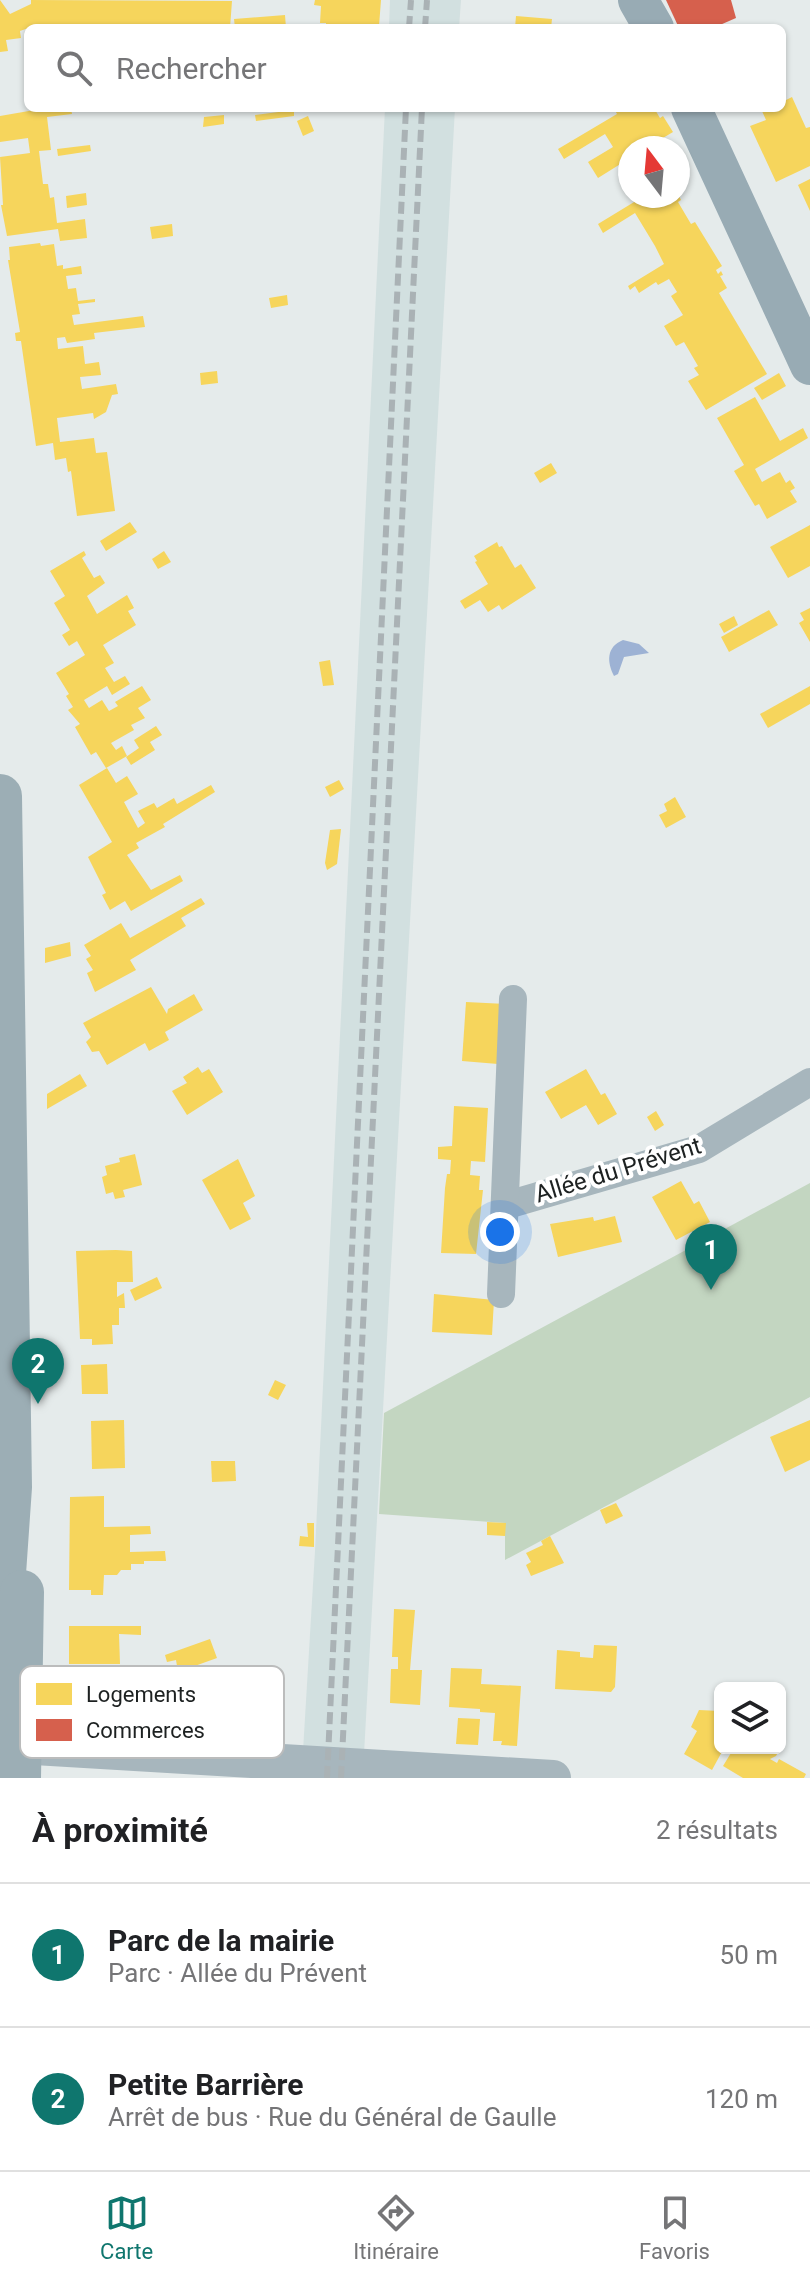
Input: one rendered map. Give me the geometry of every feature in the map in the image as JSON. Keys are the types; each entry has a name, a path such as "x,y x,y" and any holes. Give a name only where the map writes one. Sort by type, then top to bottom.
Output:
{"main road":[{"path":"638,0 652,24"},
{"path":"693,112 810,365"},
{"path":"0,796 10,1487 0,1631"},
{"path":"10,1487 22,1589 13,1756"}],"street":[{"name":"Allée du Prévent","path":"501,1294 513,999"},
{"name":"Allée du Prévent","path":"507,1205 699,1149 810,1082"},
{"path":"73,1758 553,1778"}],"shaded area":[{"path":"390,0 461,0 459,24 389,24"},
{"path":"385,112 455,112 364,1754 303,1751"}],"green space":[{"path":"810,1183 810,1397 505,1560 505,1523 379,1514 384,1413"}],"water":[{"path":"623,640 639,644 649,653 624,657 618,674 614,676 610,665 611,651"}],"building: Logements":[{"path":"0,0 10,14 31,4 31,0 232,1 230,24 24,24 24,30 20,31 21,38 6,40 8,51 0,52"},
{"path":"315,0 381,0 379,24 320,23 321,6 314,5"},
{"path":"285,15 286,24 235,24 234,19"},
{"path":"516,16 552,19 551,24 515,24"},
{"path":"792,97 806,128 810,127 810,166 776,182 750,126 766,120 762,112 786,112 786,100"},
{"path":"24,112 72,112 47,117 51,150 39,151 43,184 48,184 50,198 54,197 57,223 85,219 87,238 60,241 58,229 7,236 1,205 0,157 30,153 28,138 0,142 0,116"},
{"path":"294,112 294,116 256,121 255,115"},
{"path":"616,112 656,112 660,118 663,116 673,132 666,136 618,136 618,166 598,178 588,162 613,147 605,134 564,159 558,149"},
{"path":"224,115 224,124 203,127 204,117"},
{"path":"308,116 314,131 303,136 297,121"},
{"path":"90,145 91,151 58,156 57,149"},
{"path":"810,179 810,211 798,185"},
{"path":"86,193 87,205 67,208 66,196"},
{"path":"624,208 682,208 691,224 695,222 722,266 716,270 718,274 721,271 723,275 720,276 727,288 719,293 767,374 706,410 688,381 699,375 694,368 698,366 684,342 676,346 664,326 683,315 671,296 677,292 669,279 658,285 656,282 639,293 635,286 630,290 628,286 664,264 655,246 635,213 603,233 598,224"},
{"path":"172,224 173,236 152,239 150,227"},
{"path":"40,243 41,246 54,244 57,266 63,265 63,269 81,266 82,274 66,276 68,289 76,288 78,301 95,299 95,302 78,304 80,314 72,315 74,325 143,316 145,327 94,333 95,339 67,343 65,337 57,338 58,349 83,346 85,364 99,362 101,375 80,377 82,389 116,384 118,394 112,395 106,412 94,419 93,413 57,418 60,442 94,438 96,453 107,452 115,511 77,516 71,471 68,472 66,458 55,460 53,443 36,446 21,341 16,341 15,333 20,332 8,260 9,247"},
{"path":"287,295 288,305 271,308 269,298"},
{"path":"217,371 218,383 201,385 200,373"},
{"path":"779,373 786,386 762,400 754,388"},
{"path":"755,397 780,441 803,428 808,438 755,469 762,482 780,472 786,483 790,480 795,488 790,491 797,502 767,519 759,504 755,506 734,471 744,465 717,418"},
{"path":"551,463 557,473 540,483 534,473"},
{"path":"130,522 137,532 106,551 100,541"},
{"path":"810,525 810,566 788,578 770,547"},
{"path":"497,542 515,568 521,564 536,588 502,610 499,605 488,612 480,600 465,609 460,601 488,584 474,556"},
{"path":"84,551 86,555 82,558 94,578 100,575 105,583 87,596 97,614 127,595 134,608 128,611 136,625 103,645 114,663 105,668 114,682 125,676 130,684 112,695 107,686 84,700 89,708 102,700 109,711 118,706 115,702 142,686 151,700 138,708 145,718 131,725 134,730 111,743 116,750 122,746 127,756 106,768 96,752 91,755 75,727 80,724 68,710 73,707 66,696 69,694 56,673 85,655 77,641 69,646 62,635 70,630 54,603 65,596 50,571"},
{"path":"164,551 171,562 158,569 152,559"},
{"path":"810,608 810,642 799,623 804,620 800,613"},
{"path":"769,610 778,625 729,652 721,637"},
{"path":"734,616 738,625 724,633 719,624"},
{"path":"330,660 334,685 323,686 319,662"},
{"path":"810,686 810,704 768,728 760,714"},
{"path":"156,726 162,735 150,742 155,750 131,765 126,757 139,748 134,740"},
{"path":"107,768 116,783 127,776 138,794 124,802 138,828 145,823 138,811 154,803 157,808 174,798 177,804 211,785 215,792 136,843 139,848 127,855 151,890 180,875 183,881 131,911 125,901 110,910 102,895 106,893 88,857 112,842 79,785"},
{"path":"339,780 344,789 330,797 325,787"},
{"path":"675,797 686,817 666,828 659,815 667,811 664,804"},
{"path":"341,829 337,864 327,870 325,863 330,830"},
{"path":"201,898 205,904 181,918 186,926 130,960 136,970 95,992 87,973 93,970 86,959 91,956 84,945 121,923 130,938"},
{"path":"70,942 71,956 45,963 45,948"},
{"path":"151,987 167,1014 168,1009 194,994 203,1010 165,1032 169,1040 149,1051 145,1043 107,1065 99,1051 92,1052 86,1042 91,1037 83,1023"},
{"path":"466,1002 506,1004 498,1064 462,1061"},
{"path":"198,1067 202,1073 209,1069 223,1092 187,1115 172,1091 187,1083 183,1077"},
{"path":"586,1069 617,1114 598,1125 586,1105 561,1119 545,1092"},
{"path":"80,1074 87,1086 47,1109 47,1094"},
{"path":"454,1106 488,1108 485,1162 471,1161 470,1175 480,1176 479,1190 483,1190 476,1254 441,1253 445,1188 451,1160 438,1159 438,1147 452,1146"},
{"path":"656,1111 664,1125 655,1131 647,1117"},
{"path":"135,1154 142,1185 123,1190 125,1197 115,1199 113,1192 106,1194 102,1177 107,1175 105,1166"},
{"path":"238,1159 255,1196 243,1203 251,1219 230,1230 202,1180"},
{"path":"681,1181 694,1204 699,1201 710,1222 676,1240 652,1197"},
{"path":"615,1216 622,1242 558,1257 550,1224"},
{"path":"76,1251 132,1251 133,1282 117,1282 117,1297 124,1293 125,1308 119,1308 119,1325 112,1325 113,1344 92,1345 92,1339 80,1339"},
{"path":"157,1277 162,1288 135,1301 130,1290"},
{"path":"434,1294 494,1300 492,1335 432,1332"},
{"path":"107,1364 108,1394 82,1394 81,1365"},
{"path":"275,1380 286,1385 278,1400 268,1395"},
{"path":"124,1420 125,1468 92,1469 91,1421"},
{"path":"810,1420 810,1460 785,1472 770,1437"},
{"path":"211,1461 235,1461 236,1481 212,1482"},
{"path":"104,1496 104,1527 150,1526 151,1534 130,1535 130,1552 165,1551 166,1561 144,1561 144,1564 131,1564 131,1570 121,1570 117,1575 104,1575 103,1595 91,1595 91,1590 69,1590 70,1497"},
{"path":"616,1503 623,1516 606,1524 600,1510"},
{"path":"487,1522 506,1523 505,1536 487,1535"},
{"path":"307,1523 314,1523 314,1547 299,1546 300,1536 308,1537"},
{"path":"550,1536 564,1563 531,1576 526,1565 531,1562 526,1553 543,1545 541,1541"},
{"path":"394,1609 415,1610 410,1670 422,1670 420,1705 390,1703 391,1669 398,1669 398,1657 392,1657"},
{"path":"69,1626 141,1626 141,1635 119,1634 120,1664 69,1664"},
{"path":"210,1639 217,1658 195,1666 177,1666 176,1660 167,1662 165,1655"},
{"path":"594,1645 617,1646 615,1687 611,1692 555,1689 557,1650 580,1652 580,1657 593,1658"},
{"path":"451,1668 482,1669 481,1684 521,1686 517,1746 493,1741 495,1713 449,1707"},
{"path":"699,1710 714,1711 714,1754 721,1754 712,1770 684,1754 697,1731 691,1727"},
{"path":"458,1718 480,1719 478,1745 456,1744"},
{"path":"730,1754 777,1754 770,1759 777,1763 779,1759 806,1774 804,1778 743,1778 723,1766"}],"building: Commerces":[{"path":"666,0 731,0 736,18 722,24 677,24"}],"railway":[{"path":"409,24 411,0"},
{"path":"425,24 427,0"},
{"path":"327,1778 406,112"},
{"path":"341,1778 422,112"}],"place":[{"name":"Parc de la mairie","path":"711,1290"},
{"name":"Petite Barrière","path":"38,1404"}]}
